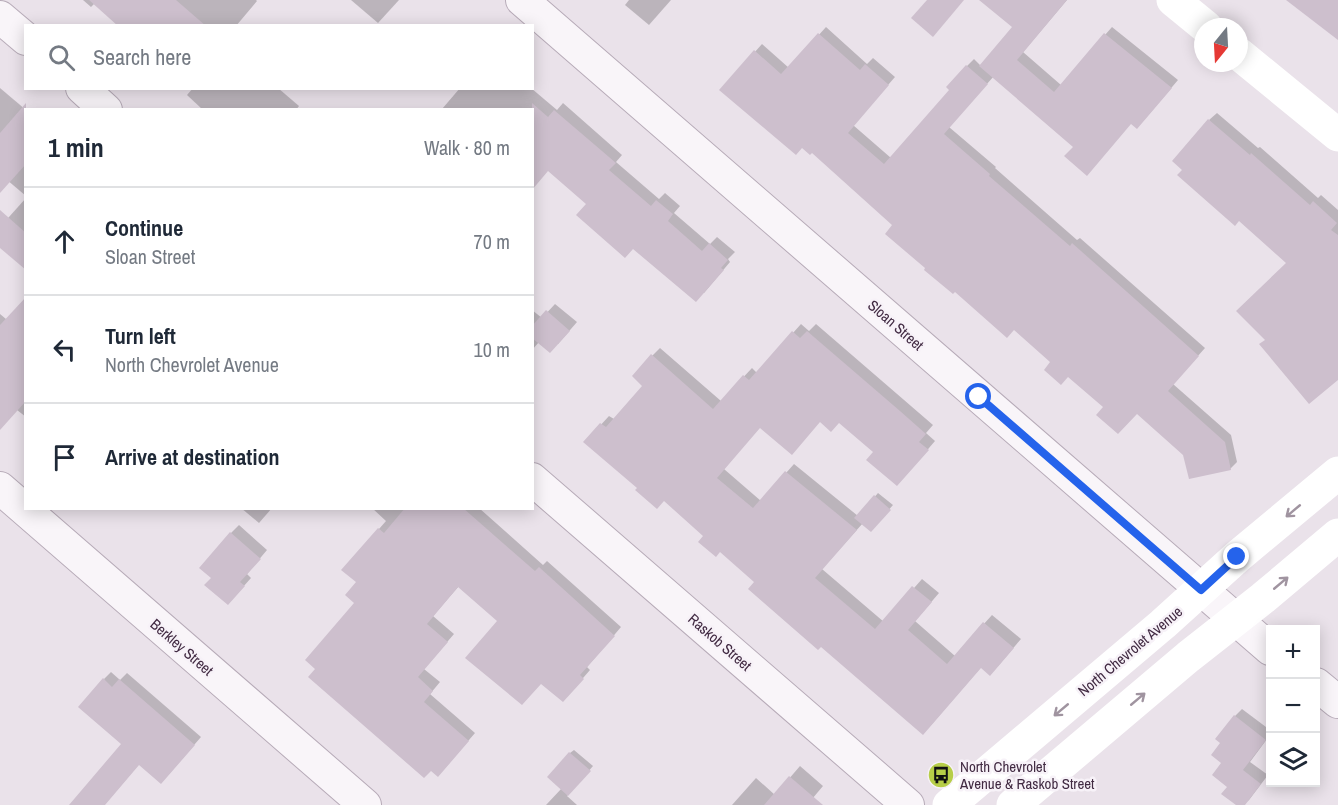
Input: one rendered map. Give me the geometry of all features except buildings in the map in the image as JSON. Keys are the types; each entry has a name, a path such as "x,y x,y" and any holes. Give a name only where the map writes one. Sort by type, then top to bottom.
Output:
{"street":[{"name":"Sloan Street","path":"522,0 1266,646"},
{"path":"1173,0 1195,18"},
{"path":"0,17 24,37"},
{"path":"1248,61 1338,135"},
{"path":"84,90 104,108"},
{"name":"North Chevrolet Avenue","path":"949,805 1338,473"},
{"name":"Raskob Street","path":"534,481 908,805"},
{"name":"Berkley Street","path":"0,488 24,509"},
{"name":"Berkley Street","path":"25,510 365,805"},
{"path":"1013,805 1188,657 1338,535"},
{"path":"1320,687 1338,702"}],"place":[{"name":"North Chevrolet Avenue & Raskob Street","path":"941,775"}],"route":[{"path":"979,397 1201,590 1237,557"}]}
